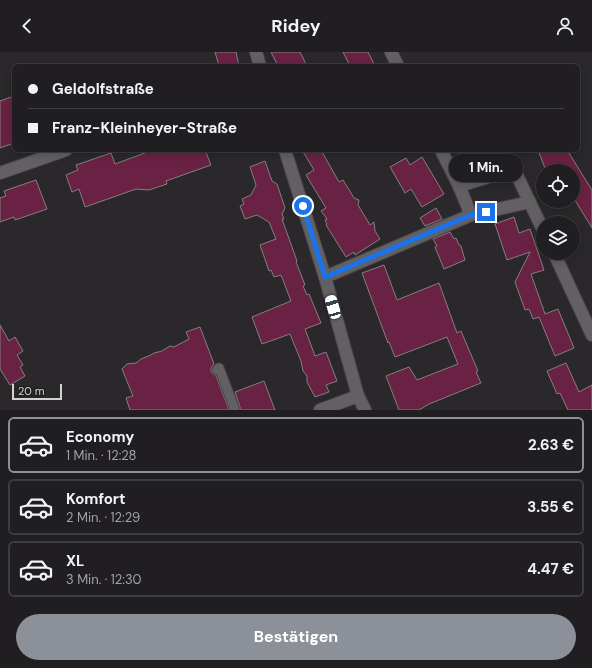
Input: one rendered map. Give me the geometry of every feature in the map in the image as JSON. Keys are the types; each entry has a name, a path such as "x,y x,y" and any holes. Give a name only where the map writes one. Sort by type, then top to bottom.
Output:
{"street":[{"path":"256,52 259,64"},
{"path":"391,52 397,64"},
{"path":"0,173 60,152"},
{"path":"286,152 325,277 358,396 365,410"},
{"path":"442,152 459,186 471,215"},
{"path":"459,186 514,169 536,216"},
{"path":"325,277 471,215 530,202"},
{"path":"557,260 592,335"},
{"path":"320,410 358,396"}],"lane":[{"path":"217,370 219,368 235,410"}],"building":[{"path":"215,52 236,52 239,64 218,64"},
{"path":"271,52 300,52 306,64 277,64"},
{"path":"343,52 368,52 374,64 349,64"},
{"path":"12,97 12,144 0,148 0,101"},
{"path":"148,152 206,152 211,165 166,181 167,184 149,190 136,189 85,207 79,189 72,192 66,175 78,170 76,165 111,153 115,164"},
{"path":"303,152 322,152 339,182 343,180 354,198 359,200 358,205 370,225 374,222 375,231 380,239 355,255 354,252 346,257 326,225 325,220 327,219 321,211 326,208 306,175 314,170"},
{"path":"459,152 494,152 464,165"},
{"path":"539,152 568,152 576,164 543,164"},
{"path":"422,157 444,194 422,207 411,189 405,193 390,167 406,158 410,165"},
{"path":"265,161 272,181 277,184 285,208 282,214 284,219 282,219 305,285 303,286 307,295 309,294 321,323 305,329 315,356 326,352 337,381 326,385 329,392 315,397 307,382 307,376 303,371 301,361 290,334 262,344 252,317 291,301 281,275 274,277 271,270 269,271 260,245 276,239 269,222 257,215 245,219 240,206 244,204 242,199 251,195 256,185 250,167"},
{"path":"580,171 592,190 592,228 580,208"},
{"path":"36,180 47,209 15,220 14,217 0,222 0,198 6,196 4,191"},
{"path":"436,208 442,219 425,226 420,218"},
{"path":"514,217 519,233 530,229 536,247 536,260 541,260 544,270 531,274 545,314 558,309 574,348 555,356 539,317 533,319 529,309 525,310 515,282 530,252 507,260 495,224"},
{"path":"450,232 461,246 465,260 444,269 435,247 437,246 433,239"},
{"path":"384,265 397,300 439,283 457,333 461,331 478,371 476,372 481,383 429,404 419,410 399,410 386,376 409,367 417,380 458,364 447,337 395,357 389,342 388,343 362,273"},
{"path":"0,325 9,341 15,337 23,351 17,355 23,365 20,367 25,376 10,385 0,369"},
{"path":"200,327 214,364 211,368 211,372 216,376 229,410 130,410 126,398 133,396 122,369 127,364 136,363 154,353 162,351 170,346 174,347 189,339 186,332"},
{"path":"566,363 579,392 592,385 592,410 568,410 560,393 557,394 547,371"},
{"path":"264,381 275,410 241,410 235,392"}],"route":[{"path":"303,206 325,277 471,215 486,212"}]}
